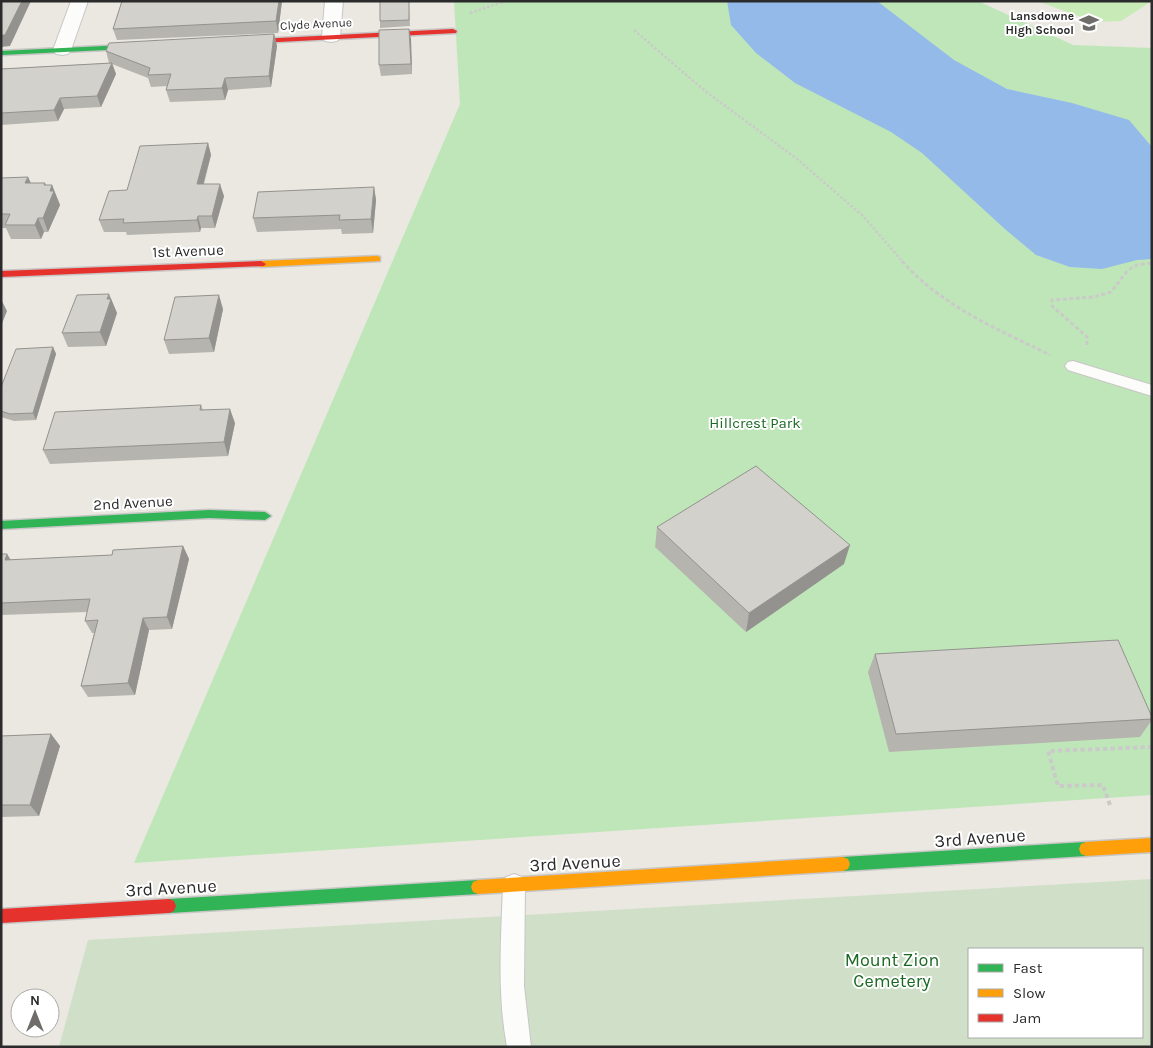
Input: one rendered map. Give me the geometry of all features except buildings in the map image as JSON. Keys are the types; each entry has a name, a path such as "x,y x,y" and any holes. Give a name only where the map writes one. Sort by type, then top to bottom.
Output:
{"street":[{"path":"62,50 80,1"},
{"path":"331,37 334,1"},
{"name":"Clyde Avenue","path":"225,42 453,31"},
{"path":"1,53 158,46"},
{"name":"1st Avenue","path":"1,274 377,259"},
{"name":"2nd Avenue","path":"1,525 209,514 266,516"},
{"name":"3rd Avenue","path":"1,916 1152,845"}],"lane":[{"path":"1076,366 1152,391"},
{"path":"514,885 512,998 519,1047"}],"path":[{"path":"453,31 456,18 506,1"},
{"path":"634,30 705,91 797,159 863,216 916,277 958,307 1003,332 1076,366 1088,347 1086,337 1052,306 1052,300 1094,297 1111,292 1128,270 1137,265 1152,263"},
{"path":"1110,805 1103,785 1058,786 1048,751 1152,747"}],"green space":[{"name":"Hillcrest Park","path":"454,1 978,1 1073,45 1152,48 1152,795 134,863 460,104"},
{"path":"1037,1 1152,1 1121,21 1095,22"},
{"name":"Mount Zion Cemetery","path":"1152,879 1152,1047 59,1047 88,940"}],"water":[{"path":"727,1 877,1 954,60 1007,89 1072,103 1129,120 1152,147 1152,259 1137,260 1102,269 1070,267 1036,255 922,153 891,132 795,83 756,53 731,25"}],"traffic: fast":[{"path":"1,53 145,46"},
{"path":"1,525 209,514 265,516"},
{"path":"843,864 1086,849"},
{"path":"169,906 478,887"}],"traffic: slow":[{"path":"261,264 377,259"},
{"path":"1086,849 1152,845"},
{"path":"478,887 843,864"}],"traffic: jam":[{"path":"237,42 453,31"},
{"path":"1,274 261,264"},
{"path":"1,916 169,906"}],"place":[{"name":"Lansdowne High School","path":"1089,23"}]}
